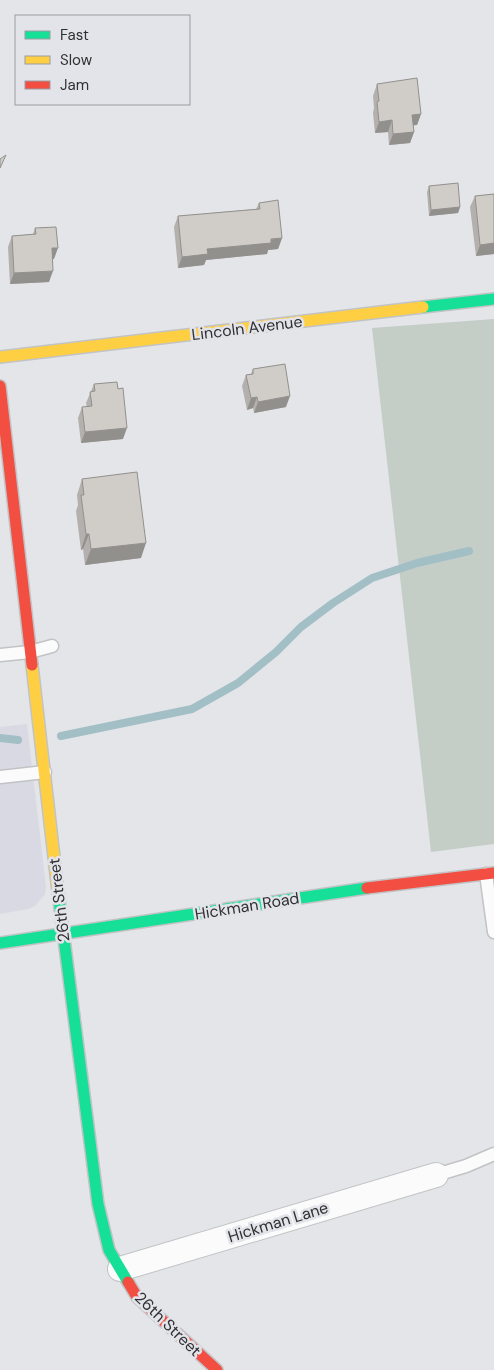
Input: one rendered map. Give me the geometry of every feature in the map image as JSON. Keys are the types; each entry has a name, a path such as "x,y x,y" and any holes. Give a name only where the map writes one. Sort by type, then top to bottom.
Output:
{"street":[{"name":"Lincoln Avenue","path":"0,357 494,300"},
{"name":"26th Street","path":"0,386 2,427 63,933 98,1204 109,1250 137,1297 217,1370"},
{"name":"Hickman Road","path":"0,942 386,885 490,873"},
{"name":"Hickman Lane","path":"120,1269 436,1174"}],"lane":[{"path":"0,655 30,652 52,646"},
{"path":"0,777 45,772"},
{"path":"490,873 494,932"},
{"path":"436,1174 466,1166 494,1154"}],"shaded area":[{"path":"494,319 494,844 431,852 372,328"},
{"path":"27,724 46,887 45,894 35,906 0,914 0,727"}],"building":[{"path":"417,78 421,114 412,115 414,132 393,134 392,120 379,122 377,84"},
{"path":"6,155 0,168 0,159"},
{"path":"458,183 460,207 431,210 429,186"},
{"path":"494,194 494,243 480,245 475,196"},
{"path":"278,200 282,238 271,239 271,243 207,249 208,254 182,257 178,216 260,209 259,203"},
{"path":"56,227 58,248 52,248 53,271 14,273 12,236 36,234 35,228"},
{"path":"285,364 290,396 258,402 257,397 251,398 246,375 253,374 253,369"},
{"path":"117,382 118,389 123,388 127,428 85,432 82,407 92,406 90,392 95,391 94,384"},
{"path":"137,472 146,543 91,549 89,534 86,534 81,495 84,495 82,479"}],"waterway":[{"path":"61,736 192,709 238,683 276,652 301,627 333,603 372,578 417,563 469,551"},
{"path":"0,738 18,740"}],"traffic: fast":[{"path":"423,307 494,299"},
{"path":"0,943 367,888"},
{"path":"58,892 98,1204 109,1250 128,1282"}],"traffic: slow":[{"path":"0,357 423,307"},
{"path":"32,665 58,892"}],"traffic: jam":[{"path":"0,386 32,665"},
{"path":"367,888 494,873"},
{"path":"128,1282 137,1297 217,1370"}]}
